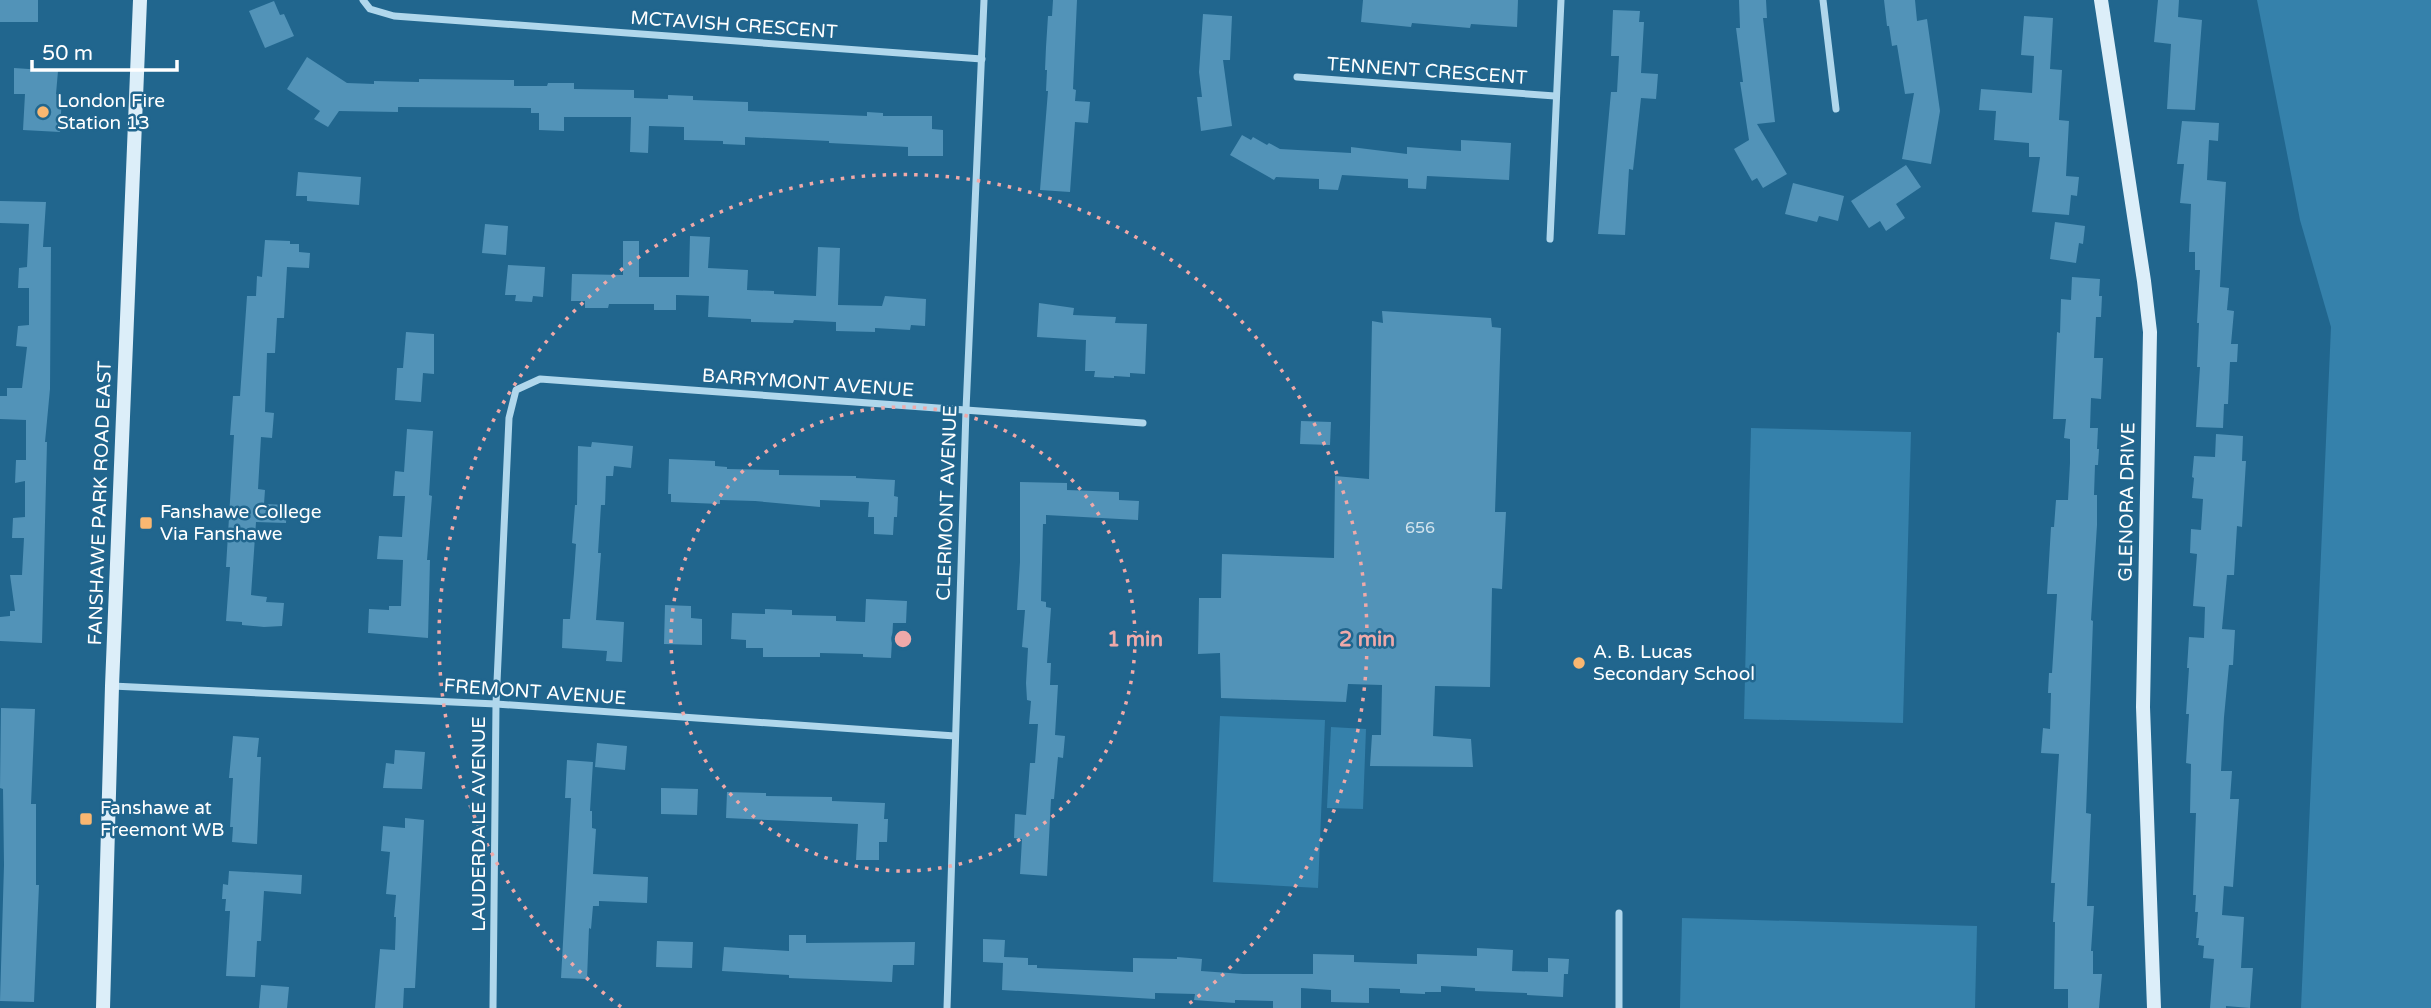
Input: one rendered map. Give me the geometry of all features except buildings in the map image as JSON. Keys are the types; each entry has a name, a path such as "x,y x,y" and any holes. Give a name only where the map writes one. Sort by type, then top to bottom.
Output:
{"main road":[{"name":"FANSHAWE PARK ROAD EAST","path":"103,1008 112,686 140,0"},
{"name":"GLENORA DRIVE","path":"2101,0 2150,332 2143,707 2154,1008"}],"street":[{"name":"MCTAVISH CRESCENT","path":"363,0 370,9 394,16 982,59"},
{"name":"CLERMONT AVENUE","path":"947,1008 966,410 984,0"},
{"path":"1550,239 1561,0"},
{"path":"1823,0 1836,109"},
{"name":"TENNENT CRESCENT","path":"1297,77 1555,96"},
{"name":"BARRYMONT AVENUE","path":"516,390 540,379 1143,423"},
{"name":"LAUDERDALE AVENUE","path":"493,1008 496,704 509,418 516,390"},
{"name":"FREMONT AVENUE","path":"112,686 496,704 955,736"},
{"path":"1619,913 1619,1008"}],"shaded area":[{"path":"2257,0 2431,0 2431,1008 2301,1008 2331,327 2300,220"},
{"path":"1751,428 1911,432 1903,723 1744,719"},
{"path":"1220,716 1325,720 1318,888 1213,882"},
{"path":"1331,727 1366,729 1363,809 1327,808"},
{"path":"1682,918 1977,926 1975,1008 1680,1008"}],"place":[{"name":"London Fire Station 13","path":"43,112"},
{"name":"Fanshawe College Via Fanshawe","path":"146,523"},
{"name":"A. B. Lucas Secondary School","path":"1579,663"},
{"name":"Fanshawe at Freemont WB","path":"86,819"}]}
